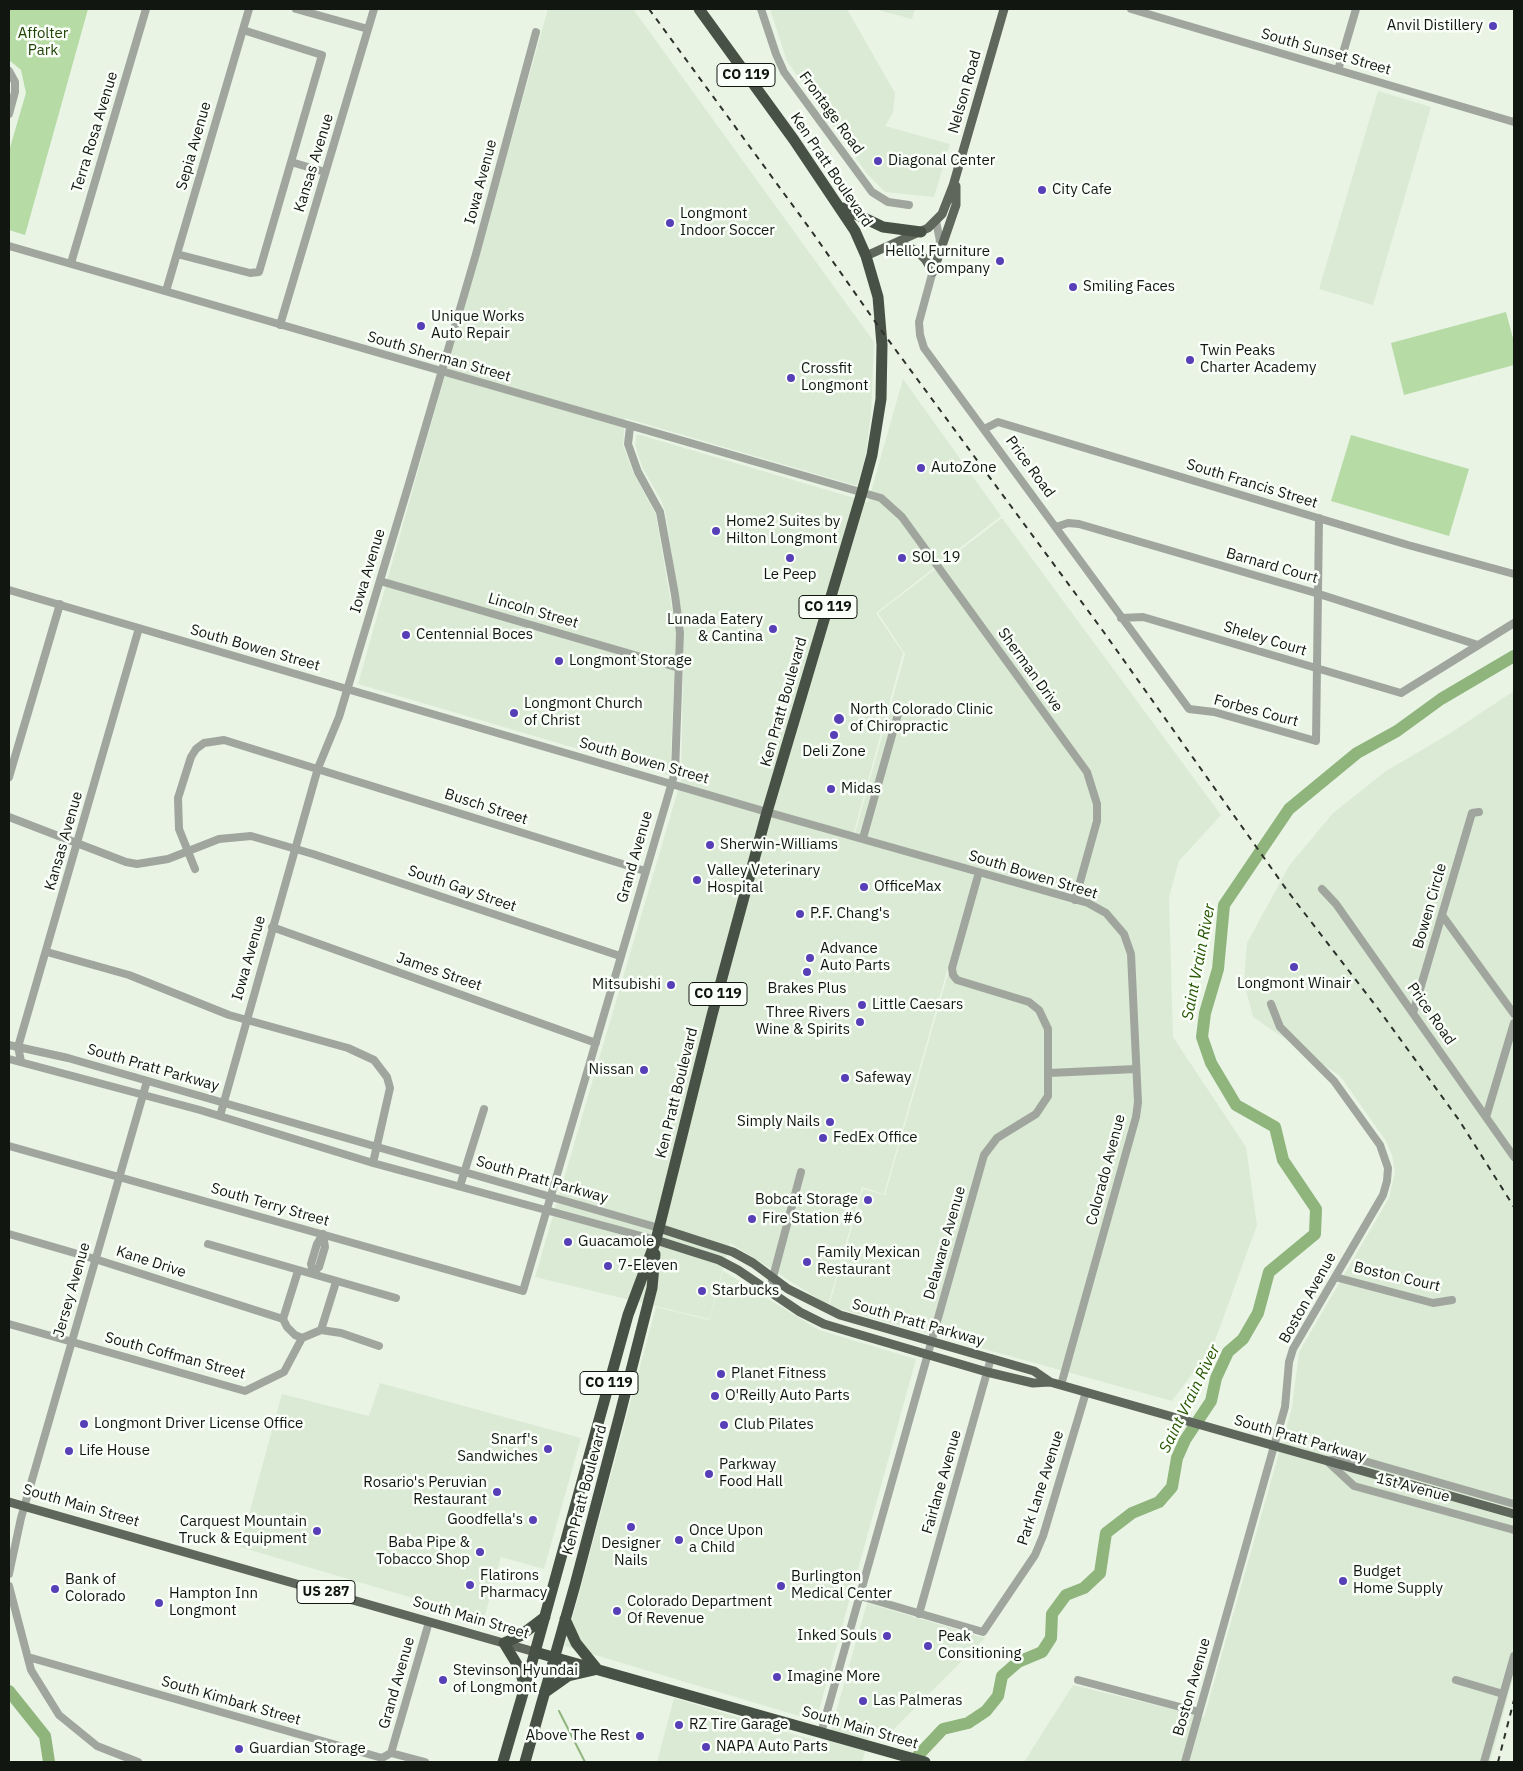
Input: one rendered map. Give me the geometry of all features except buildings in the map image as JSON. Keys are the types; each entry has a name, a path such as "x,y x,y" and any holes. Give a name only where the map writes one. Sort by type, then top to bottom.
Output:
{"highway":[{"name":"Ken Pratt Boulevard","path":"536,1652 628,1315 656,1240 712,1015 767,812 862,492 878,425 882,373 878,297 866,256 841,207 699,9"},
{"path":"841,207 883,227 921,232"},
{"name":"Ken Pratt Boulevard","path":"554,1657 652,1288 656,1240"},
{"path":"526,1687 514,1658 504,1643 520,1636 545,1617"},
{"path":"544,1692 568,1676 598,1669 576,1643 565,1619"},
{"name":"South Main Street","path":"536,1652 924,1762"},
{"name":"CO 119","path":"502,1762 536,1652"},
{"name":"CO 119","path":"524,1762 554,1657"}],"main road":[{"name":"Nelson Road","path":"866,256 921,232 936,222 946,206 1004,9"},
{"path":"933,272 946,241 956,205 956,176"},
{"path":"890,245 902,246 917,251 925,259 933,272"},
{"name":"South Pratt Parkway","path":"659,1228 733,1252 813,1304 840,1315 1034,1371 1050,1382"},
{"name":"South Pratt Parkway","path":"656,1240 719,1260 738,1270 800,1312 824,1324 987,1372 1033,1383 1050,1382 1061,1385 1514,1514"},
{"name":"South Main Street","path":"9,1502 536,1652"}],"street":[{"name":"Terra Rosa Avenue","path":"71,263 146,9"},
{"name":"Sepia Avenue","path":"166,291 249,9"},
{"path":"296,9 368,29"},
{"name":"Kansas Avenue","path":"280,325 374,9"},
{"name":"Frontage Road","path":"761,9 784,72 872,192 888,202 909,205"},
{"name":"South Sunset Street","path":"1131,9 1514,122"},
{"path":"1338,70 1356,9"},
{"path":"177,254 250,273 259,272 322,54 243,30"},
{"name":"Iowa Avenue","path":"220,1116 318,768 348,689 442,372 536,32"},
{"path":"9,71 15,82 16,92 9,112"},
{"path":"291,162 325,172"},
{"name":"Price Road","path":"936,222 940,241 919,322 922,342 1189,709"},
{"name":"South Sherman Street","path":"9,246 630,427 862,492"},
{"name":"South Francis Street","path":"984,429 998,422 1514,574"},
{"name":"Grand Avenue","path":"523,1291 675,772 679,668 678,624 660,512 638,472 628,444 630,427"},
{"name":"Sherman Drive","path":"862,492 881,498 902,517 1087,772 1095,796 1097,821 1075,900"},
{"path":"1317,669 1319,518"},
{"name":"Barnard Court","path":"1056,527 1068,523 1079,524 1319,594 1478,645"},
{"name":"Lincoln Street","path":"380,581 679,668"},
{"name":"South Bowen Street","path":"9,590 767,812 1088,903 1106,913 1120,929"},
{"path":"9,777 60,604"},
{"name":"Sheley Court","path":"1121,618 1143,617 1401,693 1478,645"},
{"path":"1478,645 1514,623"},
{"name":"Kansas Avenue","path":"21,1061 18,1047 47,952 139,628"},
{"name":"Forbes Court","path":"1189,709 1214,712 1316,741 1317,669"},
{"path":"862,838 898,714"},
{"name":"Busch Street","path":"195,869 179,829 178,798 191,757 204,743 224,740 645,871"},
{"name":"Bowen Circle","path":"1413,1013 1472,813 1479,812"},
{"name":"South Gay Street","path":"9,817 78,844 137,864 148,864 188,853 219,839 251,836 295,848 620,956"},
{"name":"Delaware Avenue","path":"821,1733 984,1154 997,1138 1036,1114 1044,1106 1048,1096 1048,1029 1039,1010 1024,1000 958,980 953,975 952,968 979,872"},
{"name":"Price Road","path":"1322,889 1336,904 1514,1157"},
{"path":"1442,915 1514,1014"},
{"name":"James Street","path":"272,928 596,1043"},
{"name":"Colorado Avenue","path":"1061,1385 1136,1117 1131,954 1120,929"},
{"path":"47,952 129,975 246,1020 355,1050 374,1060 387,1077 389,1097 373,1163"},
{"name":"Boston Avenue","path":"1185,1762 1286,1407 1289,1362 1293,1349 1383,1195 1388,1172 1386,1157 1380,1144 1334,1081 1280,1026 1270,1004"},
{"path":"1486,1117 1514,1026"},
{"name":"South Pratt Parkway","path":"9,1045 224,1102 659,1228"},
{"name":"South Pratt Parkway","path":"9,1059 143,1094 373,1163 656,1240"},
{"path":"1049,1073 1136,1069"},
{"name":"Jersey Avenue","path":"9,1574 10,1559 147,1081"},
{"path":"460,1186 484,1109"},
{"name":"South Terry Street","path":"9,1146 523,1291"},
{"path":"769,1292 801,1172"},
{"name":"Kane Drive","path":"9,1234 283,1318"},
{"path":"313,1273 311,1264 317,1244 324,1234"},
{"path":"208,1244 396,1298"},
{"path":"298,1271 283,1318 287,1327 295,1335 302,1338 321,1330 341,1333 379,1346"},
{"name":"Boston Court","path":"1335,1277 1433,1303 1452,1300"},
{"path":"321,1330 336,1282"},
{"name":"South Coffman Street","path":"9,1324 245,1391 284,1372 302,1338"},
{"name":"Fairlane Avenue","path":"919,1614 991,1358"},
{"name":"Park Lane Avenue","path":"919,1614 983,1632 1035,1554 1044,1536 1086,1392"},
{"name":"1st Avenue","path":"1326,1460 1361,1460 1514,1504"},
{"name":"1st Avenue","path":"1326,1460 1354,1486 1514,1530"},
{"path":"9,1586 31,1670 60,1715 97,1746 138,1762"},
{"path":"860,1596 919,1614"},
{"name":"Grand Avenue","path":"391,1752 429,1622"},
{"path":"1484,1762 1503,1694 1511,1680 1514,1656"},
{"name":"South Kimbark Street","path":"28,1657 382,1758 391,1752 425,1762"},
{"path":"1078,1680 1198,1712"},
{"path":"1456,1680 1503,1694"}],"shaded area":[{"path":"548,9 633,9 874,342 871,414 866,454 857,486 625,418 623,445 633,472 656,515 676,633 670,776 358,684"},
{"path":"770,9 847,9 895,93 893,113 885,126 950,144 934,197 885,192 868,175 787,61"},
{"path":"874,9 915,9 912,19"},
{"path":"1378,91 1431,107 1373,305 1319,289"},
{"path":"903,379 1001,516 876,613 903,653 852,839 974,875 884,1194 862,1187 828,1305 730,1243 709,1319 535,1277 681,780 684,632 665,511 661,500 643,469 635,445 637,434 868,502"},
{"path":"1002,518 1221,815 1179,861 1169,897 1173,1037 1246,1147 1257,1225 1213,1346 1172,1401 829,1306 863,1189 885,1195 978,868 855,833 905,654 878,613"},
{"path":"1514,691 1514,1674 1490,1762 1024,1762 1073,1685 1204,1717 1292,1407 1299,1352 1389,1198 1395,1172 1392,1155 1386,1141 1340,1076 1253,1017 1244,982 1247,943 1289,866 1333,813 1386,771 1449,734"},
{"path":"723,1271 819,1330 916,1359 816,1721 565,1646 656,1307 709,1320"},
{"path":"380,1383 581,1438 544,1569 501,1557 484,1619 240,1547 282,1394 369,1416"},
{"path":"867,1603 985,1638 888,1735 871,1731 862,1762 657,1762 674,1698 827,1744"}],"green space":[{"name":"Affolter Park","path":"9,9 88,9 25,235 9,230 9,151 26,93 21,70 9,60"},
{"path":"1506,312 1514,342 1514,365 1404,395 1391,343"},
{"path":"1351,435 1469,469 1449,536 1331,501"}],"waterway":[{"name":"Saint Vrain River","path":"912,1762 943,1729 968,1723 986,1711 998,1696 1002,1676 1018,1662 1042,1652 1051,1638 1052,1614 1066,1595 1084,1588 1100,1573 1106,1533 1132,1513 1159,1502 1172,1487 1177,1458 1185,1440 1211,1401 1216,1378 1228,1352 1243,1339 1258,1313 1269,1272 1315,1234 1316,1209 1283,1160 1275,1127 1236,1105 1211,1063 1202,1037 1205,1013 1218,969 1224,905 1289,809 1357,753 1397,731 1441,699 1514,656"},
{"path":"9,1691 45,1736 49,1762"},
{"path":"559,1711 585,1762"}],"railway":[{"path":"649,9 810,229 881,330 1103,631 1289,893 1379,1010 1459,1120 1514,1207"},
{"path":"1498,1762 1514,1700"}],"place":[{"name":"Anvil Distillery","path":"1493,26"},
{"name":"Diagonal Center","path":"878,161"},
{"name":"City Cafe","path":"1042,190"},
{"name":"Longmont Indoor Soccer","path":"670,223"},
{"name":"Hello! Furniture Company","path":"1000,261"},
{"name":"Smiling Faces","path":"1073,287"},
{"name":"Unique Works Auto Repair","path":"421,326"},
{"name":"Twin Peaks Charter Academy","path":"1190,360"},
{"name":"Crossfit Longmont","path":"791,378"},
{"name":"AutoZone","path":"921,468"},
{"name":"Home2 Suites by Hilton Longmont","path":"716,531"},
{"name":"Le Peep","path":"790,558"},
{"name":"SOL 19","path":"902,558"},
{"name":"Lunada Eatery & Cantina","path":"773,629"},
{"name":"Centennial Boces","path":"406,635"},
{"name":"Longmont Storage","path":"559,661"},
{"name":"Longmont Church of Christ","path":"514,713"},
{"name":"North Colorado Clinic of Chiropractic","path":"839,719"},
{"name":"Deli Zone","path":"834,735"},
{"name":"Midas","path":"831,789"},
{"name":"Sherwin-Williams","path":"710,845"},
{"name":"Valley Veterinary Hospital","path":"697,880"},
{"name":"OfficeMax","path":"864,887"},
{"name":"P.F. Chang's","path":"800,914"},
{"name":"Advance Auto Parts","path":"810,958"},
{"name":"Longmont Winair","path":"1294,967"},
{"name":"Brakes Plus","path":"807,972"},
{"name":"Mitsubishi","path":"671,985"},
{"name":"Little Caesars","path":"862,1005"},
{"name":"Three Rivers Wine & Spirits","path":"860,1022"},
{"name":"Nissan","path":"644,1070"},
{"name":"Safeway","path":"845,1078"},
{"name":"Simply Nails","path":"830,1122"},
{"name":"FedEx Office","path":"823,1138"},
{"name":"Bobcat Storage","path":"868,1200"},
{"name":"Fire Station #6","path":"752,1219"},
{"name":"Guacamole","path":"568,1242"},
{"name":"Family Mexican Restaurant","path":"807,1262"},
{"name":"7-Eleven","path":"608,1266"},
{"name":"Starbucks","path":"702,1291"},
{"name":"Planet Fitness","path":"721,1374"},
{"name":"O'Reilly Auto Parts","path":"715,1396"},
{"name":"Longmont Driver License Office","path":"84,1424"},
{"name":"Club Pilates","path":"724,1425"},
{"name":"Snarf's Sandwiches","path":"548,1449"},
{"name":"Life House","path":"69,1451"},
{"name":"Parkway Food Hall","path":"709,1474"},
{"name":"Rosario's Peruvian Restaurant","path":"497,1492"},
{"name":"Goodfella's","path":"533,1520"},
{"name":"Designer Nails","path":"631,1527"},
{"name":"Carquest Mountain Truck & Equipment","path":"317,1531"},
{"name":"Once Upon a Child","path":"679,1540"},
{"name":"Baba Pipe & Tobacco Shop","path":"480,1552"},
{"name":"Budget Home Supply","path":"1343,1581"},
{"name":"Flatirons Pharmacy","path":"470,1585"},
{"name":"Burlington Medical Center","path":"781,1586"},
{"name":"Bank of Colorado","path":"55,1589"},
{"name":"Hampton Inn Longmont","path":"159,1603"},
{"name":"Colorado Department Of Revenue","path":"617,1611"},
{"name":"Inked Souls","path":"887,1636"},
{"name":"Peak Consitioning","path":"928,1646"},
{"name":"Imagine More","path":"777,1677"},
{"name":"Stevinson Hyundai of Longmont","path":"443,1680"},
{"name":"Las Palmeras","path":"863,1701"},
{"name":"RZ Tire Garage","path":"679,1725"},
{"name":"Above The Rest","path":"640,1736"},
{"name":"NAPA Auto Parts","path":"706,1747"},
{"name":"Guardian Storage","path":"239,1749"}]}
